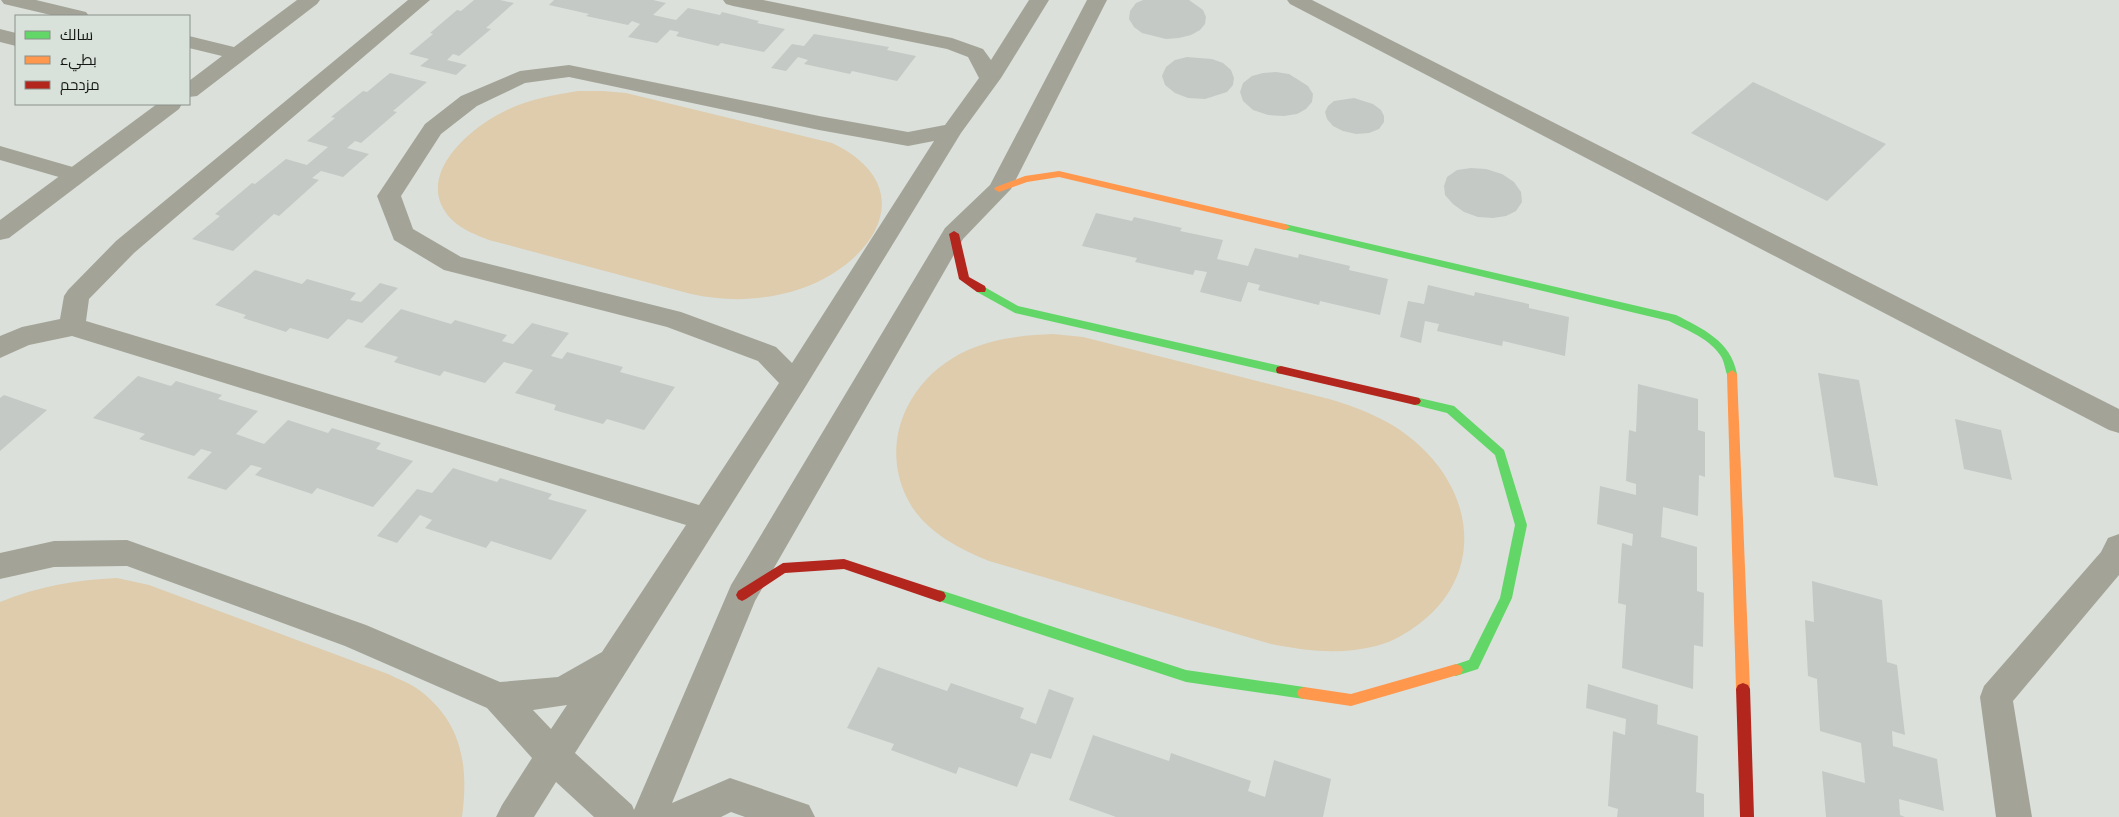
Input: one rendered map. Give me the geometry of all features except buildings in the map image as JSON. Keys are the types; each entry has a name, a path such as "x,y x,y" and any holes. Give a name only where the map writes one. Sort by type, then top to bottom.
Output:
{"street":[{"path":"11,0 76,15"},
{"path":"191,87 310,0"},
{"path":"72,326 77,296 125,248 420,0"},
{"path":"733,0 952,44 976,53 990,78"},
{"path":"514,817 794,382 952,130 990,78 1039,0"},
{"path":"649,817 742,596 954,234 999,188 1097,0"},
{"path":"1297,0 2119,422"},
{"path":"0,35 15,40"},
{"path":"190,42 238,54"},
{"path":"794,382 767,354 672,319 453,264 402,234 389,196 434,129 469,101 520,77 570,71 820,123 908,139 952,130"},
{"path":"0,232 170,105"},
{"path":"999,188 1025,179 1058,174 1672,318 1713,339 1732,364 1747,817"},
{"path":"742,596 783,568 844,564 1186,676 1351,700 1473,665 1506,598 1521,525 1500,453 1450,409 1015,309 964,279 954,234"},
{"path":"0,348 22,337 72,326 706,518"},
{"path":"2014,817 1996,697 2112,561 2119,547"},
{"path":"0,566 54,554 126,553 355,635 499,697 553,756 620,817"},
{"path":"499,697 562,692 615,661"},
{"path":"682,817 730,795 797,817"}],"lane":[{"path":"0,153 76,175"}],"shaded area":[{"path":"578,91 626,93 832,143 860,161 876,181 882,202 878,223 867,243 849,262 826,277 786,293 746,299 705,297 691,294 489,240 456,224 441,204 438,189 441,173 448,158 460,144 487,121 510,108 558,94"},
{"path":"1053,334 1083,337 1329,399 1369,413 1394,426 1427,453 1443,473 1455,495 1462,518 1464,541 1461,564 1453,586 1439,606 1419,624 1393,640 1363,649 1337,651 1297,649 1271,644 989,561 946,540 919,517 901,484 897,461 897,438 903,416 914,396 928,377 947,362 968,350 1010,338"},
{"path":"117,578 149,585 408,683 433,703 445,716 453,731 463,763 464,798 462,817 0,817 0,602 15,596 58,585 87,580"}],"traffic: fast":[{"path":"1285,227 1672,318 1701,333 1719,346 1730,363 1732,374"},
{"path":"981,289 1015,309 1281,370"},
{"path":"1415,401 1450,409 1500,453 1521,525 1506,598 1473,665 1456,670"},
{"path":"940,596 1186,676 1304,693"}],"traffic: slow":[{"path":"999,189 1025,179 1059,174 1285,227"},
{"path":"1732,374 1743,689"},
{"path":"1304,693 1351,700 1456,670"}],"traffic: jam":[{"path":"954,234 964,279 981,289"},
{"path":"1281,370 1415,401"},
{"path":"742,595 783,568 844,564 940,596"},
{"path":"1743,689 1747,817"}]}
